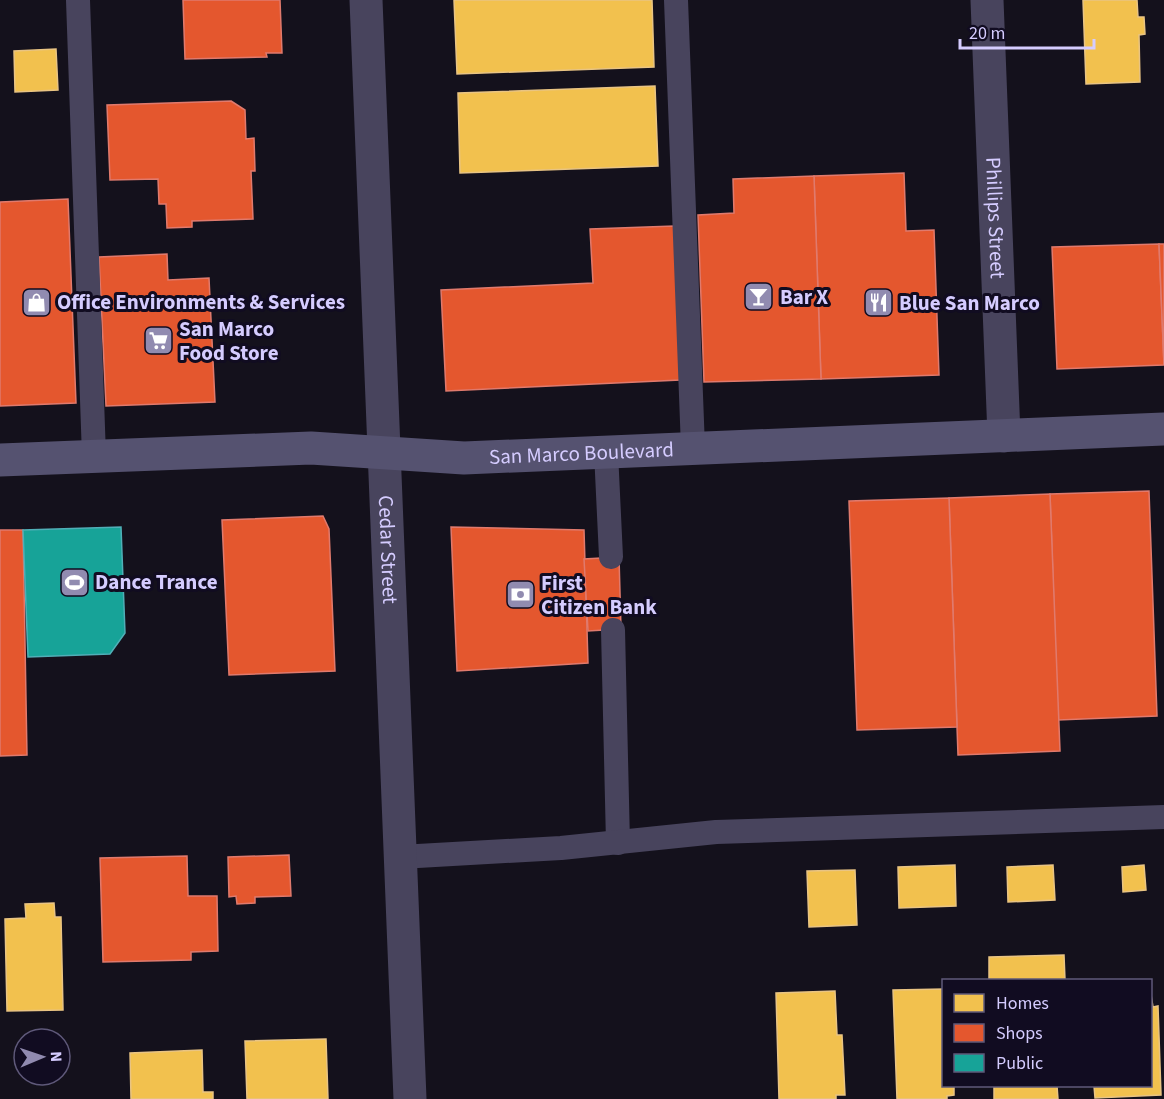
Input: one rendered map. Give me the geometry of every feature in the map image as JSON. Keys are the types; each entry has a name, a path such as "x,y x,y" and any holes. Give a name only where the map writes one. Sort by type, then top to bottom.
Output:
{"main road":[{"name":"San Marco Boulevard","path":"0,459 311,448 464,458 1164,429"}],"street":[{"name":"Cedar Street","path":"366,0 410,1099"},
{"name":"Phillips Street","path":"987,0 1004,436"}],"lane":[{"path":"78,0 94,456"},
{"path":"676,0 693,448"},
{"path":"606,452 611,557"},
{"path":"613,630 618,843"},
{"path":"400,857 618,843 716,832 1164,817"}],"building: Homes":[{"path":"454,0 652,0 654,67 457,74"},
{"path":"1083,0 1137,0 1138,17 1144,17 1145,34 1139,35 1140,82 1086,84"},
{"path":"56,49 58,90 15,92 14,51"},
{"path":"655,86 658,166 460,173 458,93"},
{"path":"955,865 956,906 899,908 898,867"},
{"path":"1053,865 1055,900 1008,902 1007,867"},
{"path":"1144,865 1146,890 1123,892 1122,867"},
{"path":"855,870 857,925 809,927 807,871"},
{"path":"54,903 55,917 61,917 63,1010 7,1011 5,919 26,918 25,904"},
{"path":"1064,955 1065,979 989,979 989,957"},
{"path":"942,989 942,1087 954,1087 954,1095 947,1096 947,1099 897,1099 893,990"},
{"path":"835,991 837,1035 842,1035 845,1095 836,1095 836,1099 779,1099 776,993"},
{"path":"1152,1001 1153,1007 1158,1006 1161,1095 1095,1098 1094,1087 1152,1087"},
{"path":"326,1039 328,1099 247,1099 245,1041"},
{"path":"202,1050 203,1092 213,1092 213,1099 131,1099 130,1053"},
{"path":"994,1087 1057,1087 1058,1099 994,1099"}],"building: Shops":[{"path":"183,0 280,0 282,53 266,53 267,57 185,59"},
{"path":"231,101 245,110 246,139 254,138 255,171 251,171 253,219 192,221 192,227 167,228 166,204 159,204 158,179 110,180 107,105"},
{"name":"Blue San Marco","path":"904,173 906,231 934,230 939,375 821,379 814,176"},
{"name":"Bar X","path":"814,176 821,379 704,382 698,215 734,213 733,179"},
{"name":"Office Environments & Services","path":"68,199 76,403 0,406 0,202"},
{"path":"674,226 680,380 446,391 441,290 593,283 590,229"},
{"path":"1159,244 1164,365 1057,369 1052,247"},
{"path":"1159,244 1164,244 1164,365"},
{"name":"San Marco Food Store","path":"167,254 168,280 209,278 215,402 106,406 99,257"},
{"path":"1149,491 1157,716 1058,720 1050,494"},
{"path":"1050,494 1060,751 958,755 949,498"},
{"path":"949,498 957,727 857,730 849,501"},
{"path":"323,516 329,529 335,671 229,675 222,520"},
{"name":"First Citizen Bank","path":"451,527 584,530 588,663 457,671"},
{"path":"0,530 23,530 27,755 0,756"},
{"path":"619,557 621,629 588,631 584,559"},
{"path":"289,855 291,896 255,897 255,903 237,904 236,896 229,897 228,857"},
{"path":"187,856 188,896 217,896 218,951 191,952 191,960 103,962 100,858"}],"building: Public":[{"name":"Dance Trance","path":"121,527 125,633 110,654 28,657 23,530"}],"place":[{"name":"Bar X","path":"759,297"},
{"name":"Office Environments & Services","path":"36,302"},
{"name":"Blue San Marco","path":"878,303"},
{"name":"San Marco Food Store","path":"158,341"},
{"name":"Dance Trance","path":"74,582"},
{"name":"First Citizen Bank","path":"520,595"}]}
